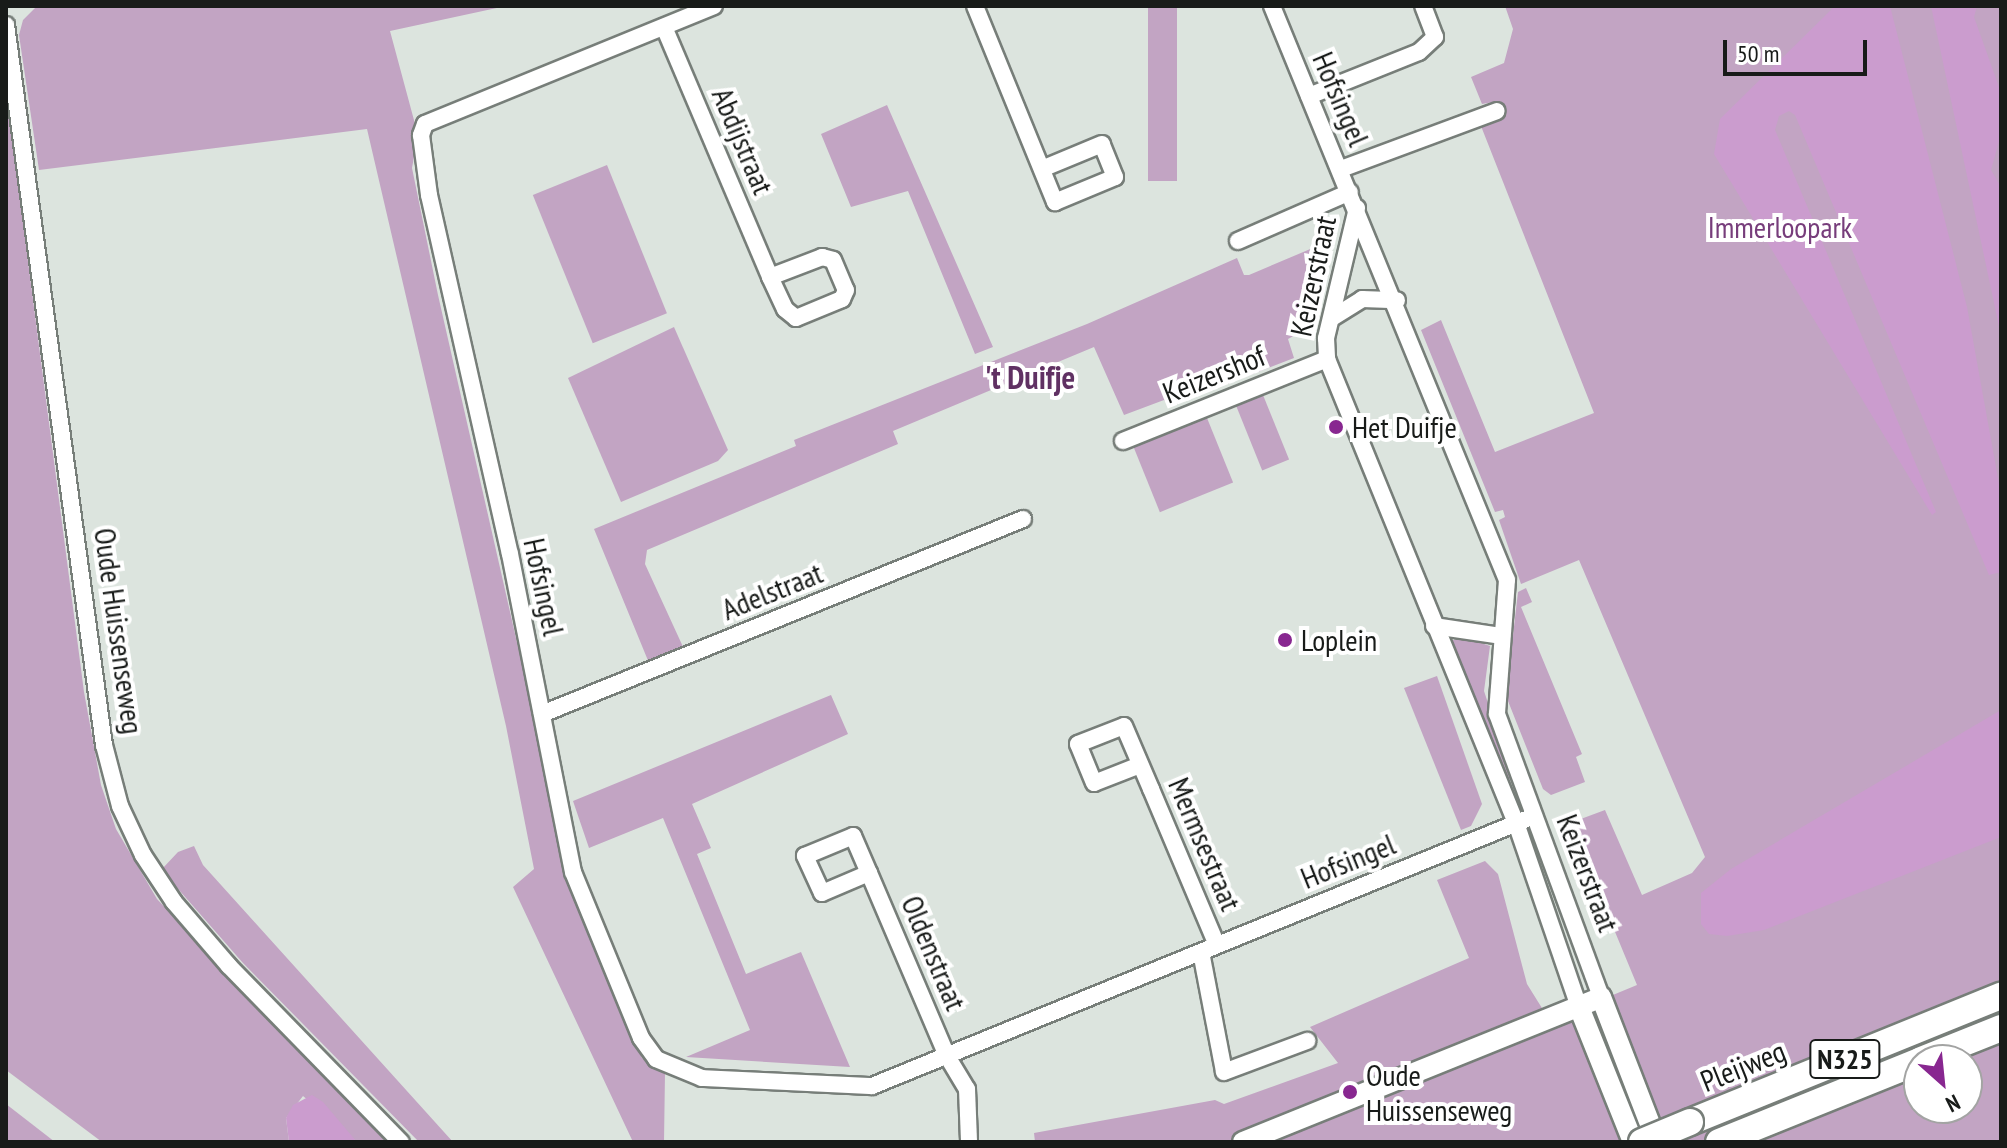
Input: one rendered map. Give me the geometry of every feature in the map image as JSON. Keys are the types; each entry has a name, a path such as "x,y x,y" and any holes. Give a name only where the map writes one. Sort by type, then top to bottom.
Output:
{"highway":[{"name":"Pleijweg","path":"1642,1142 2001,996"},
{"name":"Pleijweg","path":"1960,1044 2001,1028"},
{"name":"Pleijweg","path":"1719,1142 1903,1067"}],"street":[{"name":"Hofsingel","path":"714,6 425,124 421,135 429,195 542,714 573,872 641,1038 656,1059 702,1078 872,1086 1534,816"},
{"path":"975,6 1055,202 1115,177 1102,144 1042,169"},
{"name":"Hofsingel","path":"1272,6 1357,208"},
{"path":"1309,96 1419,52 1435,37 1423,6"},
{"name":"Oude Huissenseweg","path":"6,25 104,745 120,806 143,855 174,902 229,966 401,1142"},
{"name":"Abdijstraat","path":"664,27 770,277 785,309 796,318 842,299 846,290 833,260 822,257 770,277"},
{"name":"Hofsingel","path":"1341,169 1497,111"},
{"path":"1238,241 1350,192"},
{"name":"Keizerstraat","path":"1357,208 1397,300 1507,580 1497,714 1657,1142"},
{"name":"Keizerstraat","path":"1357,208 1332,318 1327,359 1516,823 1579,1007 1633,1142"},
{"path":"1332,318 1362,299 1397,300"},
{"name":"Keizershof","path":"1123,441 1327,359"},
{"name":"Adelstraat","path":"542,714 1023,519"},
{"path":"1434,626 1502,636"},
{"name":"Mermsestraat","path":"1140,765 1217,945"},
{"name":"Oldenstraat","path":"869,873 947,1056"},
{"path":"1201,952 1224,1072 1307,1041"},
{"path":"1243,1142 1601,997"},
{"path":"947,1056 967,1089 969,1142"}],"green space":[{"path":"37,6 506,6 390,31 418,135 412,168 438,295 551,792 563,868 621,1016 642,1058 665,1073 664,1142 633,1142 513,887 534,869 506,726 367,129 39,170 19,35 23,20"},
{"path":"1148,6 1177,6 1177,181 1148,181"},
{"name":"Immerloopark","path":"1505,6 2001,6 2001,1142 1035,1142 1034,1133 1215,1100 1224,1104 1338,1063 1310,1027 1469,958 1437,880 1485,861 1498,874 1527,984 1550,1021 1637,985 1570,823 1605,810 1642,895 1692,873 1705,857 1579,560 1521,584 1499,520 1505,517 1503,510 1495,512 1421,330 1441,320 1495,452 1594,413 1479,121 1493,102 1482,104 1471,77 1504,63 1513,29"},
{"path":"6,92 84,692 101,785 116,829 157,899 386,1142 357,1142 303,1096 286,1118 289,1142 102,1142 6,1070"},
{"path":"887,105 993,347 975,354 908,191 851,207 821,134"},
{"path":"607,165 667,313 593,343 533,195"},
{"path":"1315,247 1323,266 1310,273 1313,300 1299,309 1306,329 1288,339 1294,358 1170,406 1164,400 1124,415 1094,347 893,431 898,444 647,550 645,564 684,649 649,663 594,529 796,446 794,440 1087,324 1237,258 1244,275 1249,275"},
{"path":"674,327 728,450 718,461 621,502 568,378"},
{"path":"1261,390 1289,460 1262,470 1234,401"},
{"path":"1205,413 1233,483 1160,512 1132,443"},
{"path":"1526,588 1532,602 1521,607 1582,754 1576,757 1585,782 1551,795 1543,789 1506,696 1518,592"},
{"path":"1464,637 1490,646 1484,691 1513,778 1504,781 1450,641"},
{"path":"1437,676 1482,804 1471,826 1461,830 1404,688"},
{"path":"831,695 848,734 692,804 711,848 697,854 746,974 801,952 850,1067 686,1057 750,1030 663,818 589,848 573,801"},
{"path":"194,846 203,865 453,1142 419,1142 243,963 165,874 162,869 178,852"},
{"path":"6,1104 55,1142 6,1142"}],"shaded area":[{"path":"1835,6 1890,6 1967,307 2001,495 2001,572 1989,575 1795,115 1789,111 1779,116 1775,130 1936,512 1932,515 1714,154 1720,119"},
{"path":"1931,6 1977,6 1974,17 1999,87 2001,134 1991,170 2001,187 2001,336"},
{"path":"2001,710 2001,837 1764,930 1727,936 1709,934 1701,924 1701,893 1731,869"},
{"path":"312,1095 323,1102 357,1142 289,1142 286,1118 293,1105"}],"place":[{"name":"Het Duifje","path":"1336,427"},
{"name":"Loplein","path":"1285,640"},
{"name":"Oude Huissenseweg","path":"1350,1092"}],"district":[{"name":"'t Duifje","path":"1030,377"}]}
